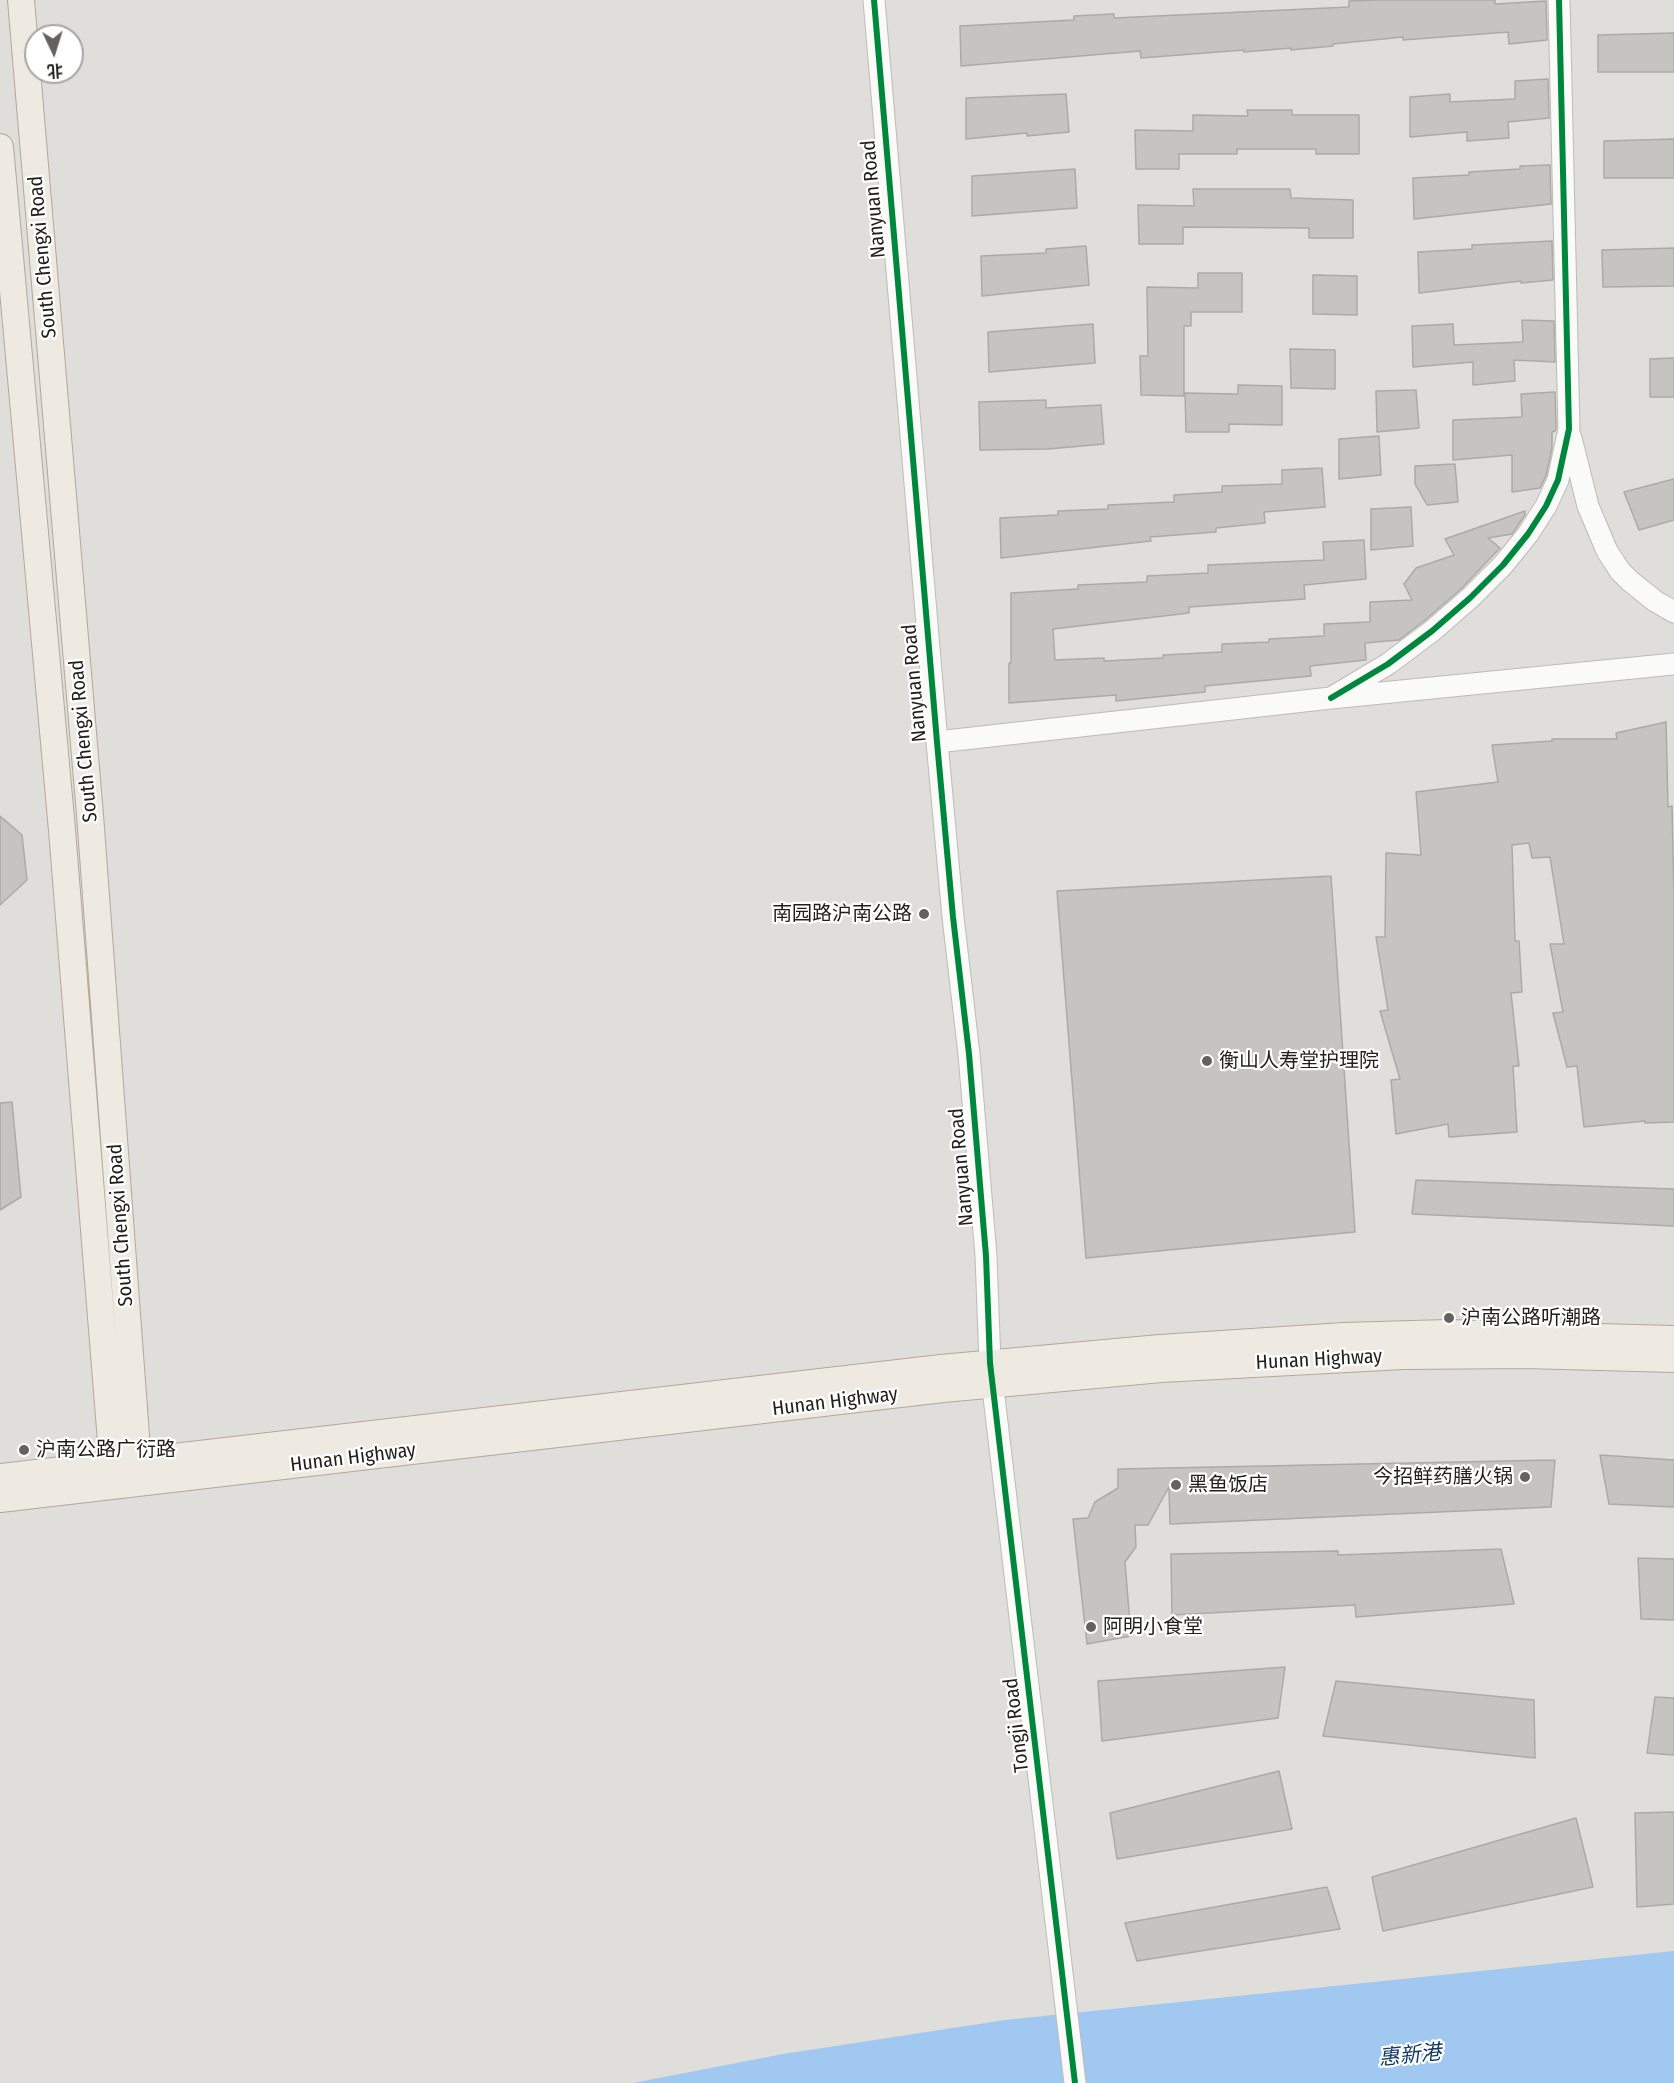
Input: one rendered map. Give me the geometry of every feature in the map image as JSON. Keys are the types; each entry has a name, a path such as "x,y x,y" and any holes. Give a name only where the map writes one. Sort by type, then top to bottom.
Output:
{"main road":[{"name":"South Chengxi Road","path":"21,0 90,815 126,1473"},
{"name":"South Chengxi Road","path":"0,147 62,830 126,1473"},
{"name":"Hunan Highway","path":"0,1477 126,1473 991,1373 1160,1348 1447,1333 1674,1339"},
{"name":"Hunan Highway","path":"991,1373 1161,1369 1368,1357 1525,1355 1674,1359"},
{"name":"Hunan Highway","path":"0,1499 126,1473"}],"street":[{"name":"Nanyuan Road","path":"874,0 937,742 969,1054 986,1256 991,1373"},
{"path":"1559,0 1569,429 1581,481 1596,527 1607,551 1620,571 1630,581 1655,601 1674,612"},
{"path":"1331,698 1388,664 1432,632 1503,565 1528,534 1546,506 1558,480 1569,429"},
{"path":"937,742 1331,698 1674,664"},
{"name":"Tongji Road","path":"991,1373 1075,2083"}],"water":[{"name":"惠新港","path":"1674,1951 1674,2083 633,2083 783,2054 1005,2020"}],"building":[{"path":"1495,0 1495,4 1546,1 1547,40 1509,44 1508,32 1403,40 1403,37 1291,50 1291,48 1244,52 1244,50 1141,58 1140,51 961,66 960,26 1074,20 1074,16 1114,14 1114,18 1349,7 1349,1"},
{"path":"1674,33 1674,72 1598,72 1598,35"},
{"path":"1548,79 1549,118 1508,122 1509,138 1467,141 1467,132 1410,137 1410,97 1450,94 1450,102 1515,99 1515,81"},
{"path":"1066,94 1069,132 1027,136 1027,133 966,139 966,98"},
{"path":"1247,110 1292,110 1292,115 1359,115 1359,154 1316,154 1316,149 1237,149 1237,154 1179,154 1179,169 1136,169 1135,130 1193,131 1193,115 1248,116"},
{"path":"1674,139 1674,178 1604,178 1604,141"},
{"path":"1550,165 1551,204 1414,219 1413,178 1469,175 1469,172"},
{"path":"1075,169 1077,208 972,216 972,176"},
{"path":"1193,189 1290,189 1291,198 1353,200 1353,238 1309,238 1309,228 1183,227 1183,244 1139,244 1138,205 1194,206"},
{"path":"1552,241 1553,280 1521,283 1521,281 1419,293 1418,252 1472,249 1472,245"},
{"path":"1086,246 1089,285 982,296 981,256 1046,253 1046,249"},
{"path":"1674,248 1674,286 1603,287 1602,250"},
{"path":"1198,273 1242,273 1242,312 1191,312 1191,326 1184,326 1184,396 1141,395 1140,356 1148,356 1147,287 1198,288"},
{"path":"1313,275 1357,276 1357,315 1313,314"},
{"path":"1522,320 1554,321 1555,362 1514,360 1515,381 1473,385 1473,362 1413,367 1412,326 1453,324 1454,345 1523,342"},
{"path":"1093,324 1095,363 989,372 988,332"},
{"path":"1290,349 1335,350 1335,389 1291,388"},
{"path":"1674,358 1674,397 1650,397 1650,359"},
{"path":"1238,385 1282,386 1282,425 1229,424 1229,432 1186,432 1185,393 1238,394"},
{"path":"1416,390 1419,428 1377,432 1376,391"},
{"path":"1555,392 1556,428 1552,432 1552,448 1546,476 1540,488 1512,492 1512,455 1453,460 1453,420 1522,417 1521,394"},
{"path":"1046,400 1046,408 1101,405 1104,444 1048,449 980,450 979,402"},
{"path":"1379,436 1381,475 1339,479 1339,439"},
{"path":"1455,464 1458,502 1427,505 1415,484 1415,466"},
{"path":"1322,468 1325,507 1264,512 1265,523 1216,528 1216,532 1150,537 1151,541 1001,558 1000,518 1058,515 1058,511 1108,509 1108,505 1174,502 1174,495 1222,492 1222,486 1282,484 1282,470"},
{"path":"1674,479 1674,520 1639,530 1624,492"},
{"path":"1411,507 1413,546 1371,550 1371,509"},
{"path":"1525,511 1525,515 1512,534 1488,538 1500,548 1461,589 1399,640 1365,643 1366,660 1310,666 1311,676 1205,686 1205,692 1116,701 1116,695 1009,703 1011,593 1078,589 1078,585 1147,582 1147,576 1208,573 1208,565 1324,560 1323,542 1364,540 1366,579 1304,585 1305,599 1189,607 1189,613 1053,629 1055,660 1104,658 1104,661 1163,658 1163,655 1222,652 1222,644 1324,636 1324,624 1370,622 1370,602 1412,600 1404,584 1416,568 1454,555 1445,539"},
{"path":"1666,722 1668,807 1672,806 1674,898 1674,1122 1645,1123 1645,1121 1584,1127 1577,1066 1567,1067 1553,1013 1563,1012 1550,944 1564,944 1550,857 1532,858 1529,843 1512,845 1515,941 1519,941 1522,992 1511,993 1519,1066 1513,1066 1517,1132 1449,1137 1448,1124 1396,1134 1391,1080 1400,1079 1380,1011 1388,1010 1376,937 1385,937 1386,853 1421,855 1416,792 1498,782 1492,745 1552,741 1552,739 1617,739 1616,733"},
{"path":"0,816 22,835 27,880 0,905"},
{"name":"衡山人寿堂护理院","path":"1331,876 1355,1232 1086,1258 1057,891"},
{"path":"12,1102 21,1197 0,1210 0,1103"},
{"path":"1416,1180 1674,1189 1674,1226 1412,1214"},
{"path":"1600,1455 1674,1460 1674,1507 1609,1504"},
{"path":"1555,1460 1551,1507 1170,1524 1169,1487 1148,1525 1135,1525 1136,1547 1125,1562 1131,1636 1087,1644 1073,1519 1088,1518 1095,1502 1118,1488 1118,1469"},
{"path":"1501,1549 1514,1604 1356,1617 1355,1605 1172,1615 1171,1554 1338,1551 1338,1555"},
{"path":"1638,1558 1674,1559 1674,1620 1641,1619"},
{"path":"1285,1667 1278,1718 1102,1741 1098,1681"},
{"path":"1336,1681 1534,1700 1535,1758 1323,1736"},
{"path":"1655,1697 1674,1698 1674,1755 1647,1753"},
{"path":"1279,1771 1292,1829 1117,1859 1110,1813"},
{"path":"1674,1812 1674,1904 1637,1907 1635,1813"},
{"path":"1576,1818 1593,1887 1383,1931 1372,1877"},
{"path":"1327,1887 1340,1929 1137,1961 1125,1923"}],"cycle path":[{"path":"874,0 937,742 953,917 969,1054 986,1256 990,1363 1075,2083"},
{"path":"1331,698 1388,664 1432,631 1470,598 1503,565 1528,534 1546,506 1558,480 1569,429 1559,0"}],"place":[{"name":"南园路沪南公路","path":"924,914"},
{"name":"衡山人寿堂护理院","path":"1207,1061"},
{"name":"沪南公路听潮路","path":"1449,1318"},
{"name":"沪南公路广衍路","path":"24,1450"},
{"name":"今招鲜药膳火锅","path":"1525,1477"},
{"name":"黑鱼饭店","path":"1176,1485"},
{"name":"阿明小食堂","path":"1091,1627"}]}
